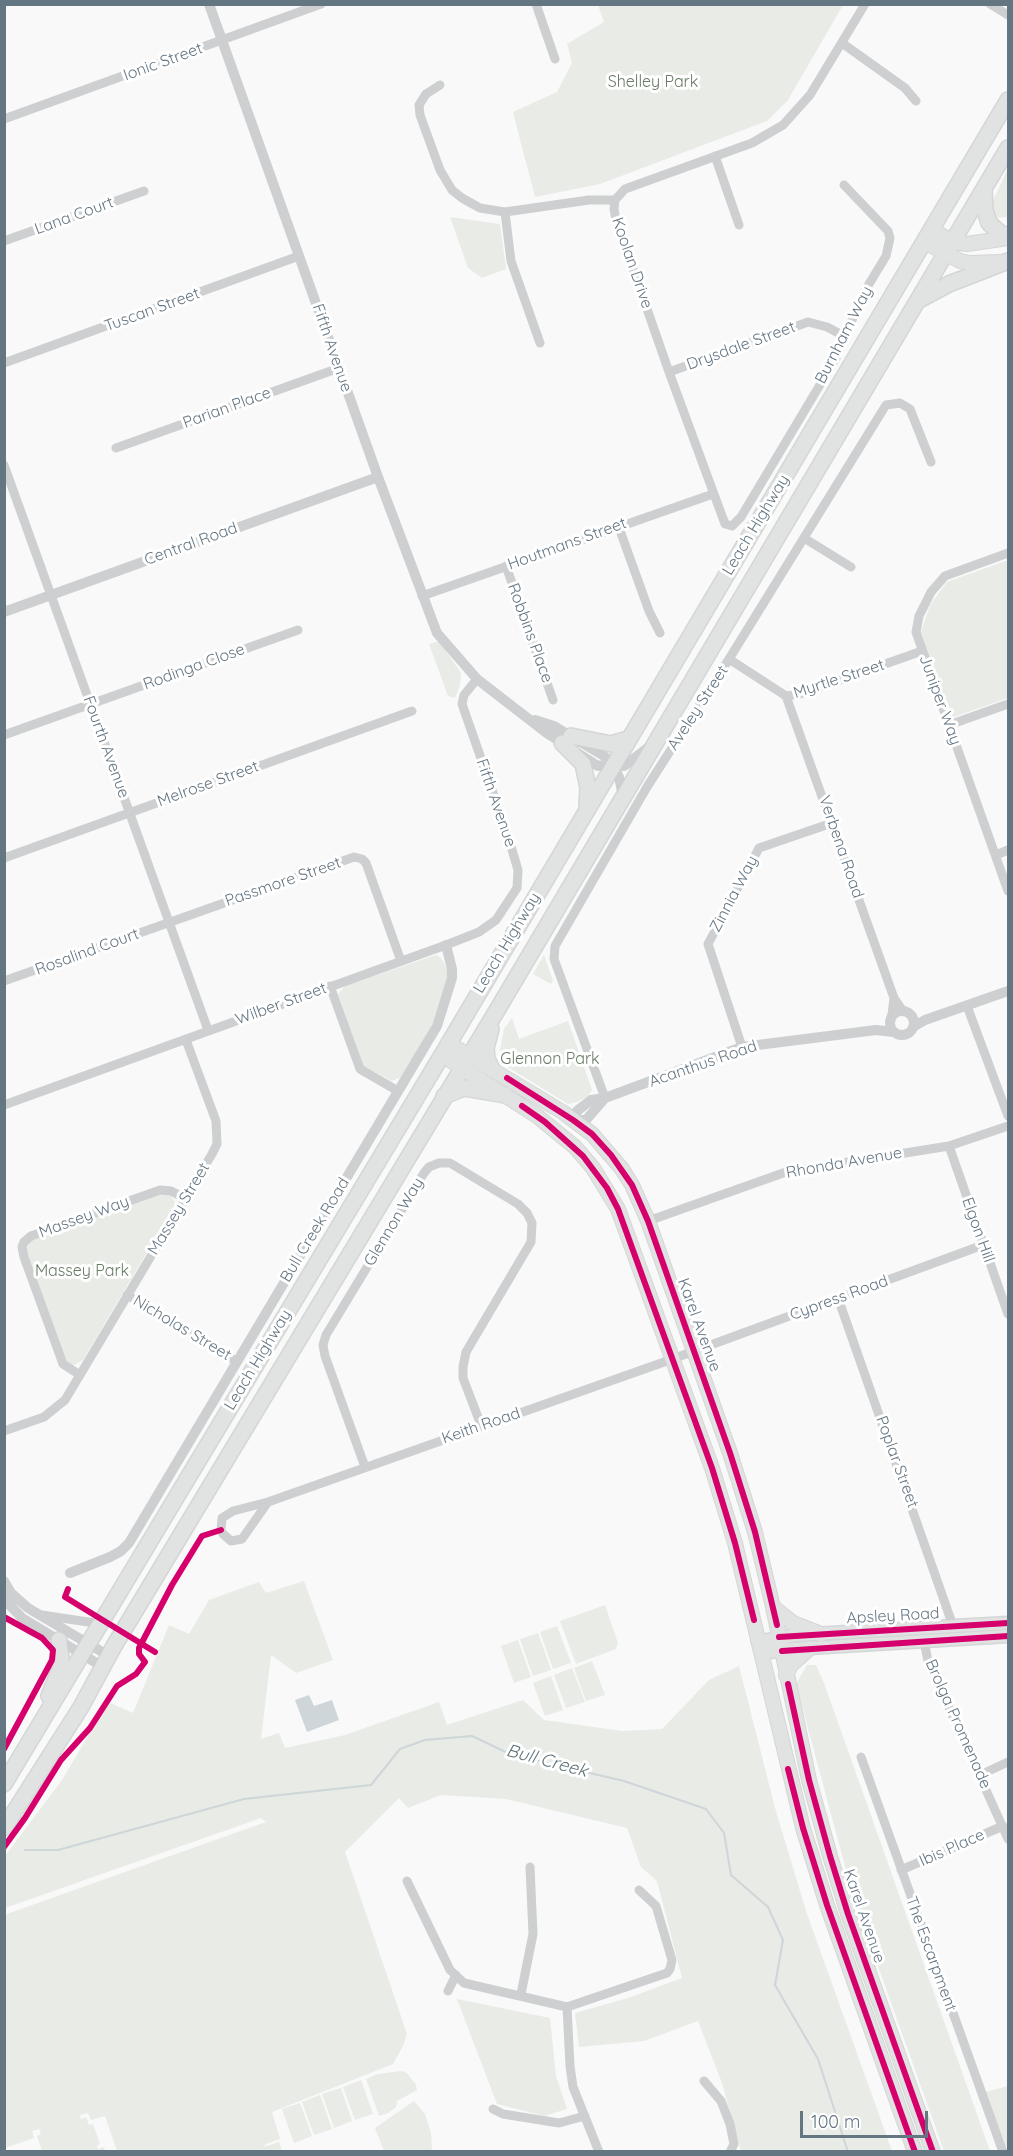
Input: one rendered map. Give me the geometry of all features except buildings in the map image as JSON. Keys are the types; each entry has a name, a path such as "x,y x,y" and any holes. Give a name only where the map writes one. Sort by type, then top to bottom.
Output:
{"highway":[{"name":"Leach Highway","path":"4,1784 445,1049 1008,100"},
{"name":"Leach Highway","path":"4,1828 41,1772 496,1012 1008,148"},
{"path":"984,189 985,210 989,223 1008,237"},
{"path":"917,302 928,293 1008,261"},
{"path":"566,740 611,744 628,739"},
{"path":"566,740 582,764 588,788 587,808"},
{"path":"492,1069 487,1059 486,1048 496,1012"},
{"path":"444,1096 464,1088 505,1095"},
{"path":"22,1756 59,1671 61,1659 59,1640"}],"main road":[{"path":"929,236 970,263 1008,261"},
{"path":"949,248 1008,237"},
{"name":"Karel Avenue","path":"445,1049 465,1061 505,1095 545,1122 575,1147 593,1168 618,1209 712,1468 725,1511 790,1779 818,1879 915,2151"},
{"name":"Karel Avenue","path":"465,1061 492,1069 592,1134 622,1169 648,1221 743,1492 773,1607 809,1780 830,1856 848,1914 933,2151"},
{"path":"545,1122 573,1120 571,1130 575,1147"},
{"path":"773,1607 793,1623 822,1634"},
{"name":"Apsley Road","path":"759,1647 822,1634 1008,1623"},
{"name":"Apsley Road","path":"780,1644 810,1648 1008,1636"},
{"path":"786,1675 791,1665 810,1648"}],"street":[{"name":"Fifth Avenue","path":"209,4 378,477 437,633 477,679 529,717 554,726 566,740 613,764"},
{"name":"Ionic Street","path":"4,119 321,4"},
{"path":"536,4 555,59"},
{"name":"Koolan Drive","path":"737,522 732,526 725,524 713,494 616,220 615,200 625,189 752,143 783,125 810,95 865,4"},
{"path":"990,4 1008,15"},
{"path":"842,43 905,88 916,101"},
{"path":"440,86 426,94 419,105 420,115 440,170 452,190 462,198 480,208 505,212 580,201 615,200"},
{"path":"715,156 739,225"},
{"name":"Burnham Way","path":"737,522 836,358 863,294 886,256 890,238 885,226 844,185"},
{"name":"Lana Court","path":"4,241 144,191"},
{"path":"505,212 511,261 540,343"},
{"name":"Tuscan Street","path":"4,363 299,256"},
{"name":"Drysdale Street","path":"669,372 808,322 827,327 846,337"},
{"name":"Parian Place","path":"116,448 339,368"},
{"name":"Aveley Street","path":"605,1098 553,952 647,787 886,405 900,403 910,409 931,462"},
{"name":"Fourth Avenue","path":"4,465 8,483 91,704 208,1030"},
{"name":"Central Road","path":"4,612 378,477"},
{"name":"Houtmans Street","path":"422,596 618,525 713,494"},
{"path":"618,525 649,611 660,633"},
{"path":"804,538 851,567"},
{"name":"Juniper Way","path":"1008,553 945,576 931,592 919,616 916,632 1008,891"},
{"name":"Robbins Place","path":"506,566 553,700"},
{"name":"Rodinga Close","path":"4,735 298,630"},
{"name":"Myrtle Street","path":"729,659 778,688 786,696 800,694 922,651"},
{"name":"Fifth Avenue","path":"477,679 464,695 462,704 517,862"},
{"name":"Verbena Road","path":"786,696 894,998 903,1011"},
{"path":"949,724 1008,704"},
{"name":"Melrose Street","path":"4,858 412,711"},
{"path":"613,764 624,766 654,743"},
{"path":"613,764 619,777 623,796"},
{"name":"Zinnia Way","path":"742,1047 708,944 759,848 832,823"},
{"path":"996,855 1008,850"},
{"name":"Passmore Street","path":"169,922 354,857 366,863 401,961"},
{"name":"Wilber Street","path":"4,1104 479,932 496,920 516,888 519,878 517,862"},
{"name":"Rosalind Court","path":"4,981 169,922"},
{"name":"Bull Creek Road","path":"70,1573 110,1557 129,1543 432,1035 452,978 446,945"},
{"path":"330,986 360,1069 398,1090"},
{"name":"Acanthus Road","path":"891,1023 898,1036 905,1036 917,1022 1008,992"},
{"name":"Verbena Road","path":"891,1023 894,998"},
{"path":"968,1006 1008,1116"},
{"path":"903,1011 909,1013 917,1022"},
{"name":"Acanthus Road","path":"573,1120 586,1119 605,1098 742,1047 876,1030 891,1023 896,1012 903,1011"},
{"name":"Massey Street","path":"4,1431 44,1417 56,1409 68,1395 217,1144 216,1121 186,1040"},
{"name":"Rhonda Avenue","path":"648,1221 786,1172 949,1146 1008,1126"},
{"name":"Elgon Hill","path":"949,1146 983,1245 1006,1299 1008,1314"},
{"name":"Glennon Way","path":"365,1467 323,1345 326,1335 424,1173 429,1167 439,1163 450,1163 518,1204 527,1213 532,1223 531,1242 466,1352 463,1367 464,1378 481,1425"},
{"name":"Massey Way","path":"80,1375 63,1364 24,1257 22,1246 24,1242 31,1236 160,1190 171,1191 186,1198"},
{"name":"Cypress Road","path":"694,1351 983,1245"},
{"name":"Nicholas Street","path":"127,1295 236,1361"},
{"name":"Poplar Street","path":"838,1298 953,1626"},
{"name":"Keith Road","path":"268,1502 242,1539 231,1541 223,1534 221,1523 227,1513 268,1502 694,1351"},
{"path":"6,1591 106,1662"},
{"path":"6,1591 22,1618 59,1640 86,1650"},
{"path":"42,1616 101,1624"},
{"name":"Brolga Promenade","path":"924,1641 928,1661 1008,1839"},
{"name":"The Escarpment","path":"861,1757 1003,2151"},
{"path":"980,1775 1008,1762"},
{"name":"Ibis Place","path":"901,1870 1003,1826"},
{"path":"521,1995 532,1934 530,1867"},
{"path":"407,1881 450,1970 464,1983 567,2007 667,1973 670,1969 672,1960 656,1906 639,1890"},
{"path":"448,1991 456,1976"},
{"path":"567,2007 573,2087 599,2151"},
{"path":"704,2081 721,2101 730,2124 734,2144 730,2151"},
{"path":"493,2109 503,2114 559,2123 585,2116"}],"green space":[{"name":"Shelley Park","path":"598,4 843,5 788,100 767,121 600,184 535,197 513,112 557,92 572,63 567,44 604,22"},
{"path":"1008,168 1008,217 994,218 991,205"},
{"path":"450,217 500,224 506,269 482,278 468,268"},
{"path":"1008,560 1008,698 951,718 921,632 930,605 947,582"},
{"path":"439,641 461,673 460,685 455,698 448,696 429,644"},
{"path":"436,955 441,958 448,970 432,1024 403,1076 392,1081 363,1066 338,994 345,986"},
{"path":"544,955 553,980 551,984 533,974"},
{"name":"Glennon Park","path":"512,1018 519,1039 568,1021 592,1090 588,1096 568,1104 506,1066 499,1055 504,1029"},
{"name":"Massey Park","path":"161,1194 171,1196 175,1202 174,1207 83,1360 74,1365 68,1364 26,1251 28,1245 33,1240"},
{"path":"304,1581 333,1660 296,1673 271,1655 261,1739 279,1733 285,1748 345,1735 439,1702 447,1725 523,1700 544,1720 622,1731 662,1729 709,1680 739,1666 775,1808 806,1911 892,2151 741,2151 722,2083 698,2021 644,2041 579,2047 575,2013 628,1998 682,1978 657,1881 641,1867 627,1828 506,1799 441,1795 408,1808 399,1798 345,1852 407,2034 393,2064 272,2112 280,2139 264,2147 279,2142 282,2151 264,2151 263,2149 257,2152 117,2151 105,2116 91,2120 88,2113 80,2115 81,2119 86,2117 89,2125 93,2124 100,2144 97,2146 98,2149 104,2147 105,2151 42,2151 37,2136 41,2134 39,2129 32,2131 34,2138 5,2148 4,1915 266,1822 261,1818 5,1908 5,1856 62,1780 108,1702 133,1713 169,1625 189,1634 209,1600 259,1582 266,1593"},
{"path":"605,1605 618,1643 616,1649 576,1664 560,1621"},
{"path":"557,1626 571,1663 553,1669 540,1632"},
{"path":"538,1633 551,1670 533,1676 520,1639"},
{"path":"518,1640 531,1677 514,1683 501,1646"},
{"path":"592,1661 605,1695 586,1701 574,1668"},
{"path":"807,1665 816,1665 824,1683 990,2151 944,2151 853,1896 796,1684"},
{"path":"572,1668 585,1702 566,1708 554,1675"},
{"path":"551,1676 563,1710 545,1716 533,1683"},
{"path":"457,1999 550,2018 556,2076 567,2109 544,2116 497,2104"},
{"path":"401,2071 407,2073 417,2090 397,2101 396,2107 388,2113 379,2116 366,2079 378,2074"},
{"path":"361,2080 373,2114 355,2120 343,2087"},
{"path":"1008,2086 1008,2151 985,2092"},
{"path":"341,2088 352,2121 334,2128 322,2094"},
{"path":"320,2095 332,2129 314,2135 302,2102"},
{"path":"414,2101 425,2114 431,2133 432,2151 384,2151 375,2128"},
{"path":"300,2103 312,2136 294,2143 282,2109"}],"shaded area":[{"path":"309,1695 314,1706 332,1700 339,1720 307,1732 295,1700"}],"waterway":[{"name":"Bull Creek","path":"25,1850 58,1850 244,1799 371,1785 400,1749 425,1740 472,1736 512,1755 624,1781 706,1809 724,1833 731,1875 768,1907 783,1940 775,1985 818,2059 848,2152"}],"cycle path":[{"path":"507,1078 592,1134 611,1155 632,1185 648,1221 730,1453 755,1532 777,1625"},
{"path":"522,1106 545,1122 583,1156 607,1188 618,1209 712,1468 735,1543 754,1620"},
{"path":"4,1847 61,1760 90,1728 117,1686 136,1674 145,1662 139,1654 139,1648 172,1585 202,1536 221,1530"},
{"path":"68,1589 65,1597 155,1652"},
{"path":"4,1617 42,1638 53,1650 52,1660 4,1749"},
{"path":"779,1637 1008,1623"},
{"path":"782,1651 1008,1636"},
{"path":"788,1684 809,1780 830,1856 848,1914 933,2152"},
{"path":"788,1769 803,1828 827,1905 915,2152"}]}
